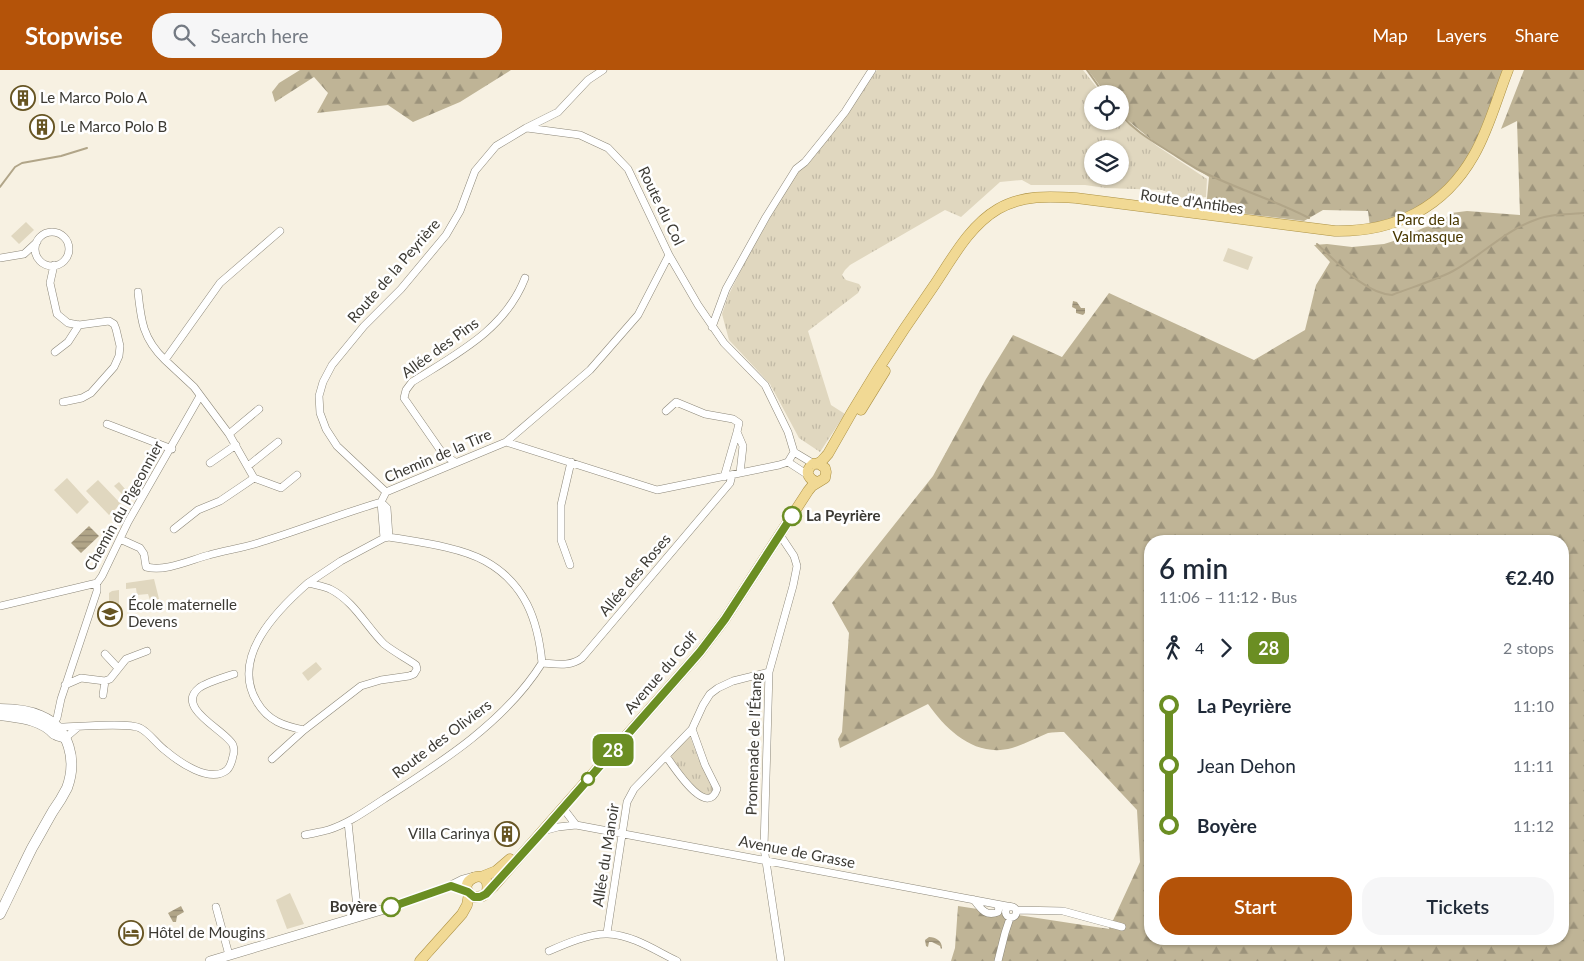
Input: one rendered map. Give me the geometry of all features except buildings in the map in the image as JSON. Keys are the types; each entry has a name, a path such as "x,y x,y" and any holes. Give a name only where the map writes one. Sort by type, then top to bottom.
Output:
{"main road":[{"name":"Route d'Antibes","path":"914,320 967,236 1000,208 1025,199 1051,196 1076,198 1335,231 1365,230 1390,225 1408,218 1421,211 1446,192 1466,168 1482,139 1508,70"},
{"name":"Route d'Antibes","path":"819,465 914,320 971,238 986,223 1004,211 1028,203 1054,200 1337,237 1366,235 1392,229 1410,222 1450,196 1471,170 1486,142 1513,70"},
{"path":"819,465 826,472 825,478 812,478 809,469 819,465"},
{"name":"Avenue du Golf","path":"428,961 484,894 543,831 700,652 725,619 780,535 808,491 812,478"},
{"name":"Avenue du Golf","path":"478,877 503,866 550,815 694,649 746,580 812,478"},
{"path":"0,709 16,710 42,716 57,732 64,752 66,770 61,793 52,813 0,914"},
{"path":"0,715 31,720 57,732"},
{"path":"550,815 563,808"},
{"path":"420,961 462,914 467,905 469,893 467,885 471,878 478,877 486,881 484,894 474,897 469,893"}],"street":[{"name":"Route de la Peyrière","path":"386,492 337,446 326,429 320,414 319,396 323,382 332,364 364,326 401,289 446,235 460,211 475,170 496,146 558,112 588,80 603,70"},
{"path":"712,327 726,289 771,208 796,169 805,162 845,112 872,70"},
{"name":"Route du Col","path":"526,128 580,135 608,148 628,169 669,255 698,305 724,343 765,385 788,432 794,452"},
{"path":"164,360 220,282 280,231"},
{"path":"0,258 24,254 46,233 56,232 65,237 68,242 69,252 67,257 54,266 24,254"},
{"path":"40,238 36,248 42,262"},
{"path":"506,442 590,370 638,315 669,255"},
{"path":"54,266 50,276 50,283 57,314 68,323 79,326 109,321 114,324 120,346 119,356 114,367 90,393 82,398 63,402"},
{"name":"Allée des Pins","path":"455,462 443,454 404,398 406,390 412,382 474,343 499,321 513,303 525,278"},
{"path":"138,292 144,333 156,352 194,387 229,434 254,478 281,488 297,475"},
{"path":"54,352 68,342 79,326"},
{"name":"Chemin du Pigeonnier","path":"57,732 59,706 97,591 97,583 128,522 200,396"},
{"path":"666,411 676,402 705,414 733,419 739,423 724,477"},
{"path":"229,434 258,409"},
{"path":"107,424 172,448"},
{"path":"737,432 743,446 740,473"},
{"path":"248,466 278,442"},
{"name":"Chemin de la Tire","path":"120,539 140,548 144,554 146,567 155,569 260,543 381,502 386,492 506,442 657,490 788,462"},
{"path":"210,463 236,446"},
{"path":"812,478 788,462 794,452 819,465"},
{"path":"570,565 561,540 562,505 571,462"},
{"name":"Allée des Roses","path":"542,663 574,664 582,658 730,483 732,475"},
{"path":"174,529 198,510 220,501 254,478"},
{"path":"381,502 387,538"},
{"name":"Promenade de l'Étang","path":"780,535 796,560 797,571 769,672 764,848 781,961"},
{"path":"304,730 286,726 271,719 260,708 253,696 249,682 248,668 251,653 273,617 308,583 341,561 387,538 453,549 484,560 502,572 516,587 529,606 536,624 542,663"},
{"path":"772,547 781,548 791,553"},
{"path":"0,606 97,583"},
{"path":"272,759 304,730 361,686 381,680 410,676 417,670 416,665 391,650 344,598 329,589 308,583"},
{"path":"65,685 81,678 106,681 110,679 126,659 147,651"},
{"path":"105,654 118,668"},
{"name":"Route des Oliviers","path":"306,835 328,830 348,822 399,790 477,734 506,708 533,677 542,663"},
{"name":"Allée du Manoir","path":"607,933 627,802 634,789 692,728 710,694 733,681 769,672"},
{"path":"57,732 78,727 130,726 141,729 166,752 193,769 216,775 226,770 232,763 233,745 226,736 206,722 192,700 199,687 234,674"},
{"path":"103,695 106,681"},
{"path":"57,732 78,727"},
{"path":"666,756 695,793 706,799 715,795 717,789 705,765 692,728"},
{"path":"563,808 576,825"},
{"path":"348,822 358,917"},
{"name":"Avenue de Grasse","path":"543,831 576,825 974,900 998,908 1063,911 1122,927"},
{"name":"Avenue du Golf","path":"210,961 358,917 451,886 463,880 478,877"},
{"path":"451,886 469,893"},
{"path":"974,900 979,908 987,914 993,914 998,908 1008,917"},
{"path":"216,907 229,955"},
{"path":"998,961 1008,917 1006,911 1008,908 1014,908"},
{"path":"549,951 578,939 607,933 627,937 677,961"}],"green space":[{"path":"300,70 511,70 460,102 413,122 388,105 317,113 328,93 314,77 275,102 272,92 279,83"},
{"path":"877,70 1083,70 1095,85 1084,85 1084,130 1129,130 1129,124 1157,146 1207,179 1206,197 1186,199 1162,190 1106,188 1085,185 1129,185 1129,140 1084,140 1084,185 1031,185 1022,180 1000,182 961,217 945,210 850,265 842,275 846,280 859,284 861,287 858,293 808,331 831,405 845,414 820,452 799,438 770,384 729,340 722,314 729,294 750,252 797,172 837,127"},
{"path":"1088,70 1505,70 1467,167 1423,210 1370,227 1368,211 1323,210 1304,221 1206,209 1209,177 1158,145 1129,121 1129,85 1099,85"},
{"name":"Parc de la Valmasque","path":"1524,70 1584,70 1584,961 951,961 955,948 958,906 1109,929 1140,862 1137,810 1064,732 1048,733 1012,748 986,749 975,746 953,732 928,704 840,748 838,739 842,732 849,633 832,603 933,476 986,379 1013,335 1062,357 1109,293 1254,360 1305,330 1316,285 1330,262 1314,245 1327,244 1352,247 1384,244 1442,222 1451,213 1467,211 1520,215 1517,121 1501,129"},
{"path":"26,222 34,230 19,244 11,236"},
{"path":"1228,248 1253,257 1248,270 1223,261"},
{"path":"67,478 89,502 77,514 54,490"},
{"path":"98,480 121,504 109,515 86,491"},
{"path":"119,482 131,496 127,499 114,486"},
{"path":"154,579 159,599 150,600 148,594 137,595 136,588 126,589 126,583"},
{"path":"119,590 119,604 109,605 109,593"},
{"path":"316,662 322,669 308,681 302,673"},
{"path":"690,736 698,758 715,789 707,797 697,791 670,756"},
{"path":"290,893 304,924 287,929 276,900"}],"shaded area":[{"path":"1073,301 1077,302 1081,308 1085,308 1083,315 1076,313 1076,309 1072,307"},
{"path":"89,526 99,536 81,553 71,543"},
{"path":"181,906 184,912 177,916 176,922 173,922 168,913"},
{"path":"929,937 938,940 942,948 932,942 929,942 928,947 926,946 925,940"}],"waterway":[{"path":"1087,70 1098,85"},
{"path":"1129,123 1146,137 1197,169 1309,218"},
{"path":"0,187 15,167 22,163 61,156 87,148"},
{"path":"1317,244 1361,283 1371,289 1392,295 1453,271 1513,230 1535,220 1559,215 1584,213"}],"bus line":[{"name":"28","path":"391,907 451,886 460,888 477,898 486,894 700,652 725,619 792,516"}],"place":[{"name":"Le Marco Polo A","path":"23,98"},
{"name":"Le Marco Polo B","path":"42,127"},
{"name":"La Peyrière","path":"792,516"},
{"name":"École maternelle Devens","path":"110,614"},
{"name":"Villa Carinya","path":"507,834"},
{"name":"Boyère","path":"391,907"},
{"name":"Hôtel de Mougins","path":"131,933"}]}
